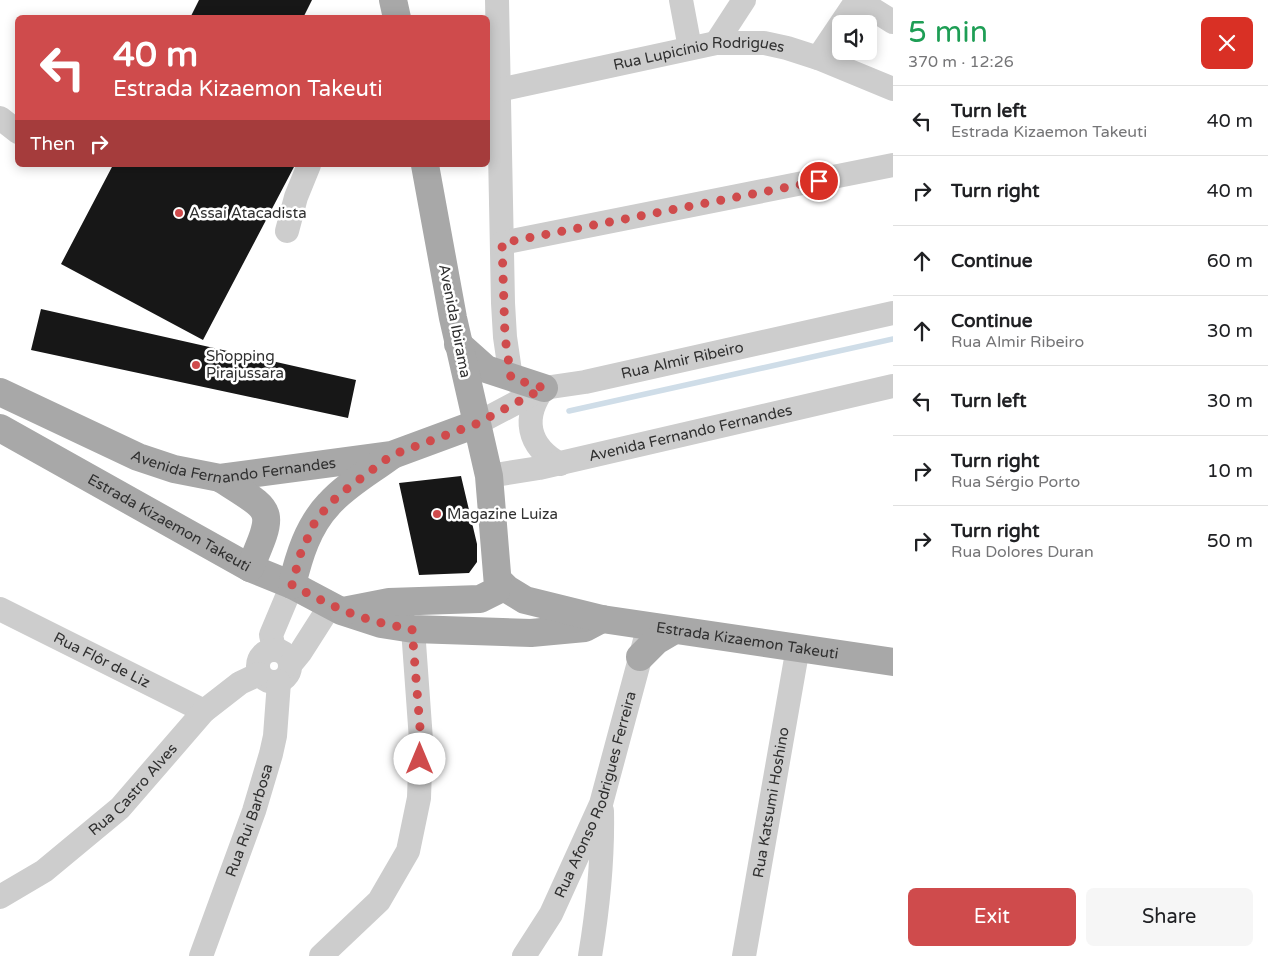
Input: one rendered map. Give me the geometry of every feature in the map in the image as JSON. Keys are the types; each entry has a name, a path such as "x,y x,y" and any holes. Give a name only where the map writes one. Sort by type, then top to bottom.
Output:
{"main road":[{"path":"393,0 396,15"},
{"name":"Avenida Ibirama","path":"425,167 458,344 489,476 498,580"},
{"path":"458,344 486,369 544,388"},
{"name":"Avenida Fernando Fernandes","path":"0,392 138,457 174,469 220,478 392,455 476,424"},
{"name":"Estrada Kizaemon Takeuti","path":"0,428 250,568 292,585 336,608 381,624 412,629 531,633 585,628 611,620"},
{"path":"444,436 456,442 468,452 489,476"},
{"path":"292,585 300,555 314,524 329,504 392,455"},
{"path":"220,478 256,500 265,509 268,524 250,568"},
{"path":"336,608 389,602 480,599 496,591 498,580"},
{"name":"Estrada Kizaemon Takeuti","path":"498,580 507,589 525,600 611,620 893,662"},
{"path":"611,620 634,635 639,646 640,657"},
{"path":"640,657 656,641 661,628"}],"street":[{"path":"497,0 505,337 511,378"},
{"path":"681,0 690,48"},
{"path":"716,43 744,0"},
{"path":"818,58 857,0 893,22"},
{"name":"Rua Lupicínio Rodrigues","path":"499,90 716,43 764,43 818,58 893,89"},
{"path":"0,118 15,130"},
{"path":"502,243 893,165"},
{"path":"287,231 296,197 308,167"},
{"name":"Rua Almir Ribeiro","path":"476,424 544,388 585,382 893,313"},
{"name":"Avenida Fernando Fernandes","path":"489,476 560,464 893,386"},
{"path":"544,388 531,408 532,431 542,451 560,464"},
{"path":"292,585 270,635 276,667 300,653 336,608"},
{"name":"Rua Flôr de Liz","path":"0,609 204,711"},
{"path":"321,956 379,901 408,852 419,798 421,740 412,629"},
{"name":"Rua Katsumi Hoshino","path":"744,956 798,647"},
{"name":"Rua Afonso Rodrigues Ferreira","path":"524,956 551,914 601,804 640,657"},
{"name":"Rua Castro Alves","path":"0,897 44,871 120,808 204,711 240,683 276,667"},
{"name":"Rua Rui Barbosa","path":"201,956 254,811 271,754 275,736 276,667"},
{"path":"590,956 599,885 602,843 601,804"}],"building":[{"path":"199,0 312,0 304,15 192,15"},
{"name":"Assaí Atacadista","path":"112,167 294,167 203,340 61,264"},
{"name":"Shopping Pirajussara","path":"41,309 356,380 348,418 31,350"},
{"name":"Magazine Luiza","path":"461,476 477,544 477,562 469,573 419,575 399,483"}],"waterway":[{"path":"569,411 893,339"}],"place":[{"name":"Assaí Atacadista","path":"179,213"},
{"name":"Shopping Pirajussara","path":"196,365"},
{"name":"Magazine Luiza","path":"437,514"}],"route":[{"path":"420,759 421,740 412,629 362,619 341,611 292,585 300,555 314,524 329,504 348,488 392,455 476,424 544,388 511,378 505,337 502,243 819,181"}]}
